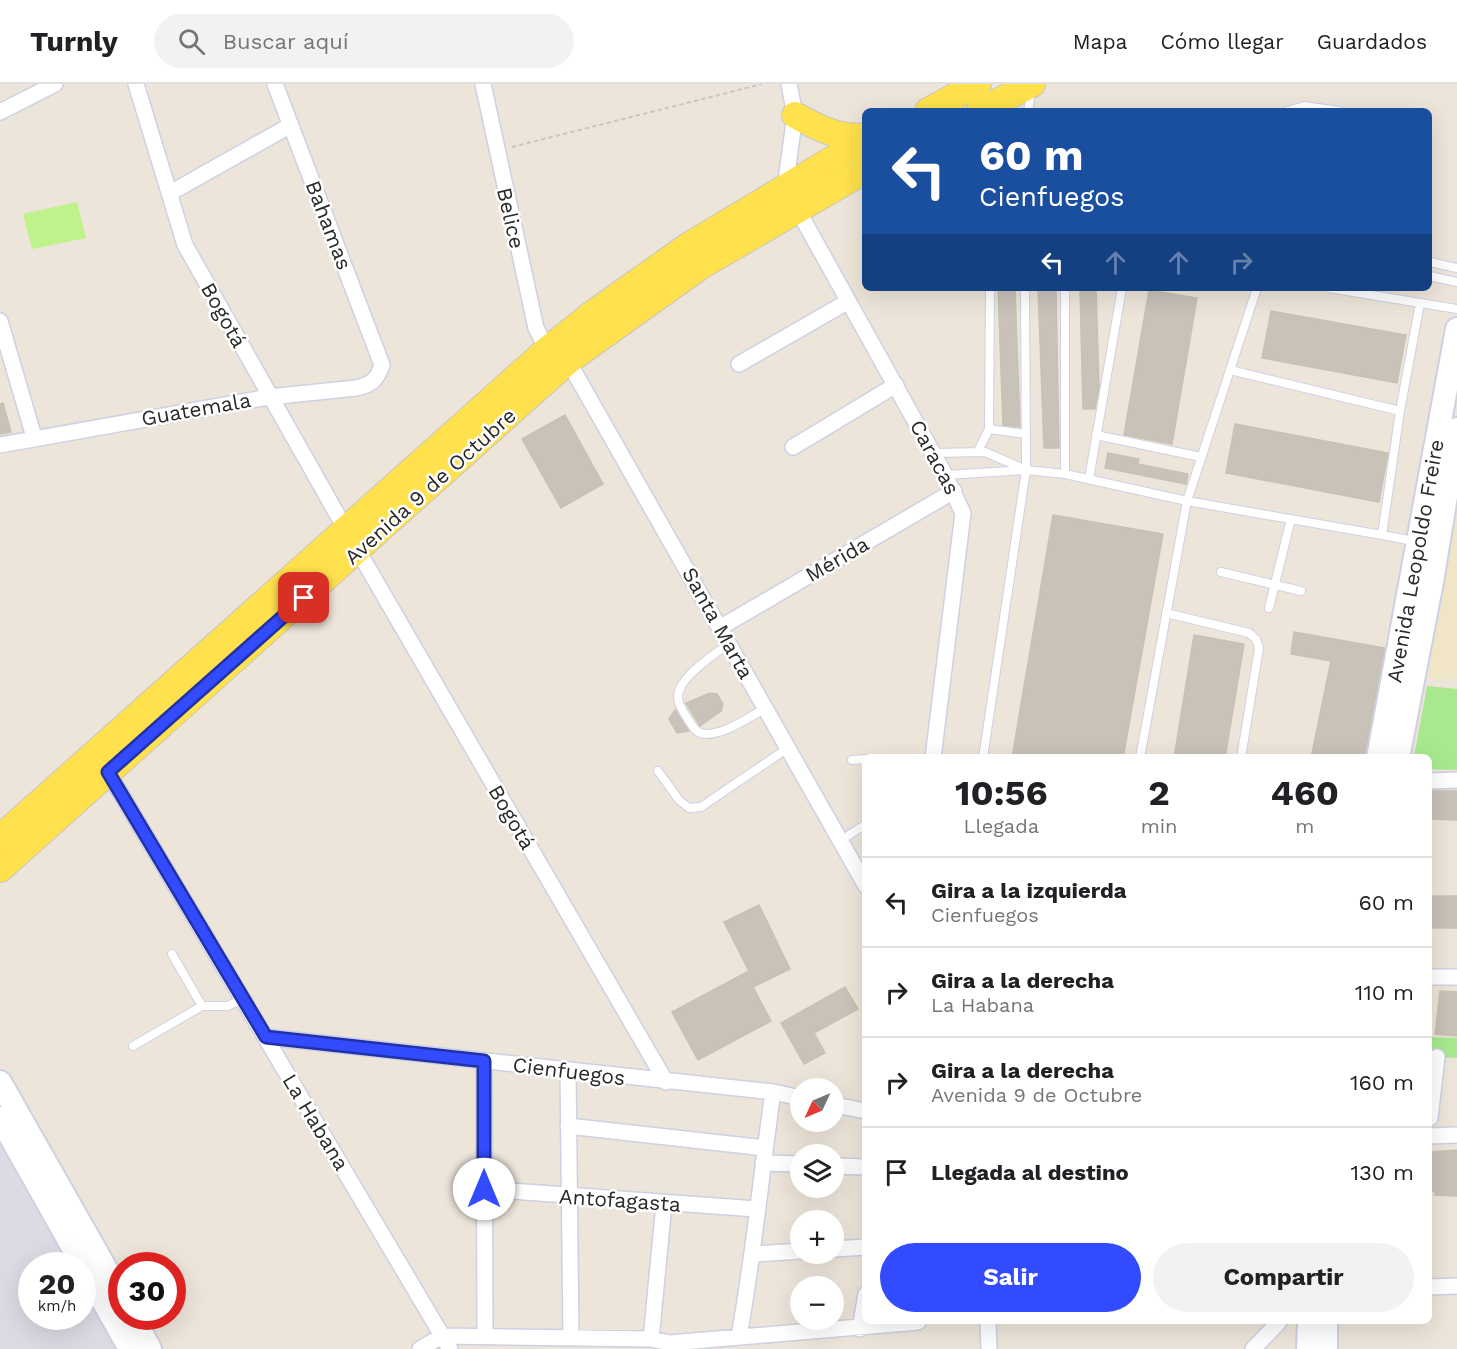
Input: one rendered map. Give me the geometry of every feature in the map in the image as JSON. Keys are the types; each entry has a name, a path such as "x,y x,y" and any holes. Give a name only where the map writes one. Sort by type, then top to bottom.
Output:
{"main road":[{"path":"934,108 978,84"},
{"path":"988,108 1031,91"},
{"path":"795,115 820,129 850,138 862,136"},
{"name":"Avenida 9 de Octubre","path":"0,869 108,772 352,541 557,356 654,297 862,146"},
{"name":"Avenida 9 de Octubre","path":"791,197 862,171"},
{"name":"Avenida Leopoldo Freire","path":"1399,754 1422,581 1419,541 1457,329"},
{"name":"Avenida Leopoldo Freire","path":"1379,754 1457,429"},
{"name":"Avenida 9 de Octubre","path":"0,838 352,541"},
{"path":"0,1082 108,1283"},
{"path":"0,1118 108,1287"},
{"path":"1308,1349 1309,1324"},
{"path":"1326,1324 1326,1349"},
{"path":"126,1330 130,1349"},
{"path":"137,1330 150,1349"}],"street":[{"path":"0,112 55,84"},
{"name":"Bogotá","path":"136,84 185,245 269,397 666,1082"},
{"name":"Bahamas","path":"275,84 382,365"},
{"name":"Belice","path":"483,84 536,328 557,356"},
{"path":"789,84 795,115 791,197"},
{"path":"170,193 291,125"},
{"name":"Caracas","path":"791,197 847,302 954,491 963,513 933,754"},
{"path":"739,364 847,302"},
{"path":"0,321 34,437"},
{"name":"Santa Marta","path":"557,356 721,627 862,879"},
{"name":"Guatemala","path":"0,445 34,437 269,397 369,386 378,377 382,365"},
{"path":"793,447 896,386"},
{"name":"Mérida","path":"721,627 954,491"},
{"name":"La Habana","path":"108,772 446,1342"},
{"path":"1432,781 1457,780"},
{"path":"1432,977 1457,977"},
{"name":"Cienfuegos","path":"266,1037 790,1096"},
{"path":"1432,1101 1437,1057"},
{"path":"484,1061 485,1337"},
{"path":"568,1070 571,1338"},
{"path":"739,1336 754,1254 756,1209 773,1092"},
{"path":"844,1107 862,1110"},
{"path":"568,1126 790,1162"},
{"path":"1432,1136 1457,1135"},
{"path":"844,1166 862,1167"},
{"name":"Antofagasta","path":"484,1189 756,1209"},
{"path":"651,1339 664,1204"},
{"path":"844,1248 862,1247"},
{"path":"754,1254 790,1252"},
{"path":"1432,1287 1457,1286"},
{"path":"860,1329 862,1317"},
{"path":"420,1349 446,1342 485,1337 651,1339 670,1346 739,1336 860,1329 901,1324"},
{"path":"988,1324 989,1349"},
{"path":"1252,1349 1277,1324"}],"lane":[{"path":"1029,108 1031,91"},
{"path":"1297,108 1304,106 1318,108"},
{"path":"1432,262 1457,268"},
{"path":"1432,276 1457,282"},
{"path":"978,451 989,429 990,291"},
{"path":"983,754 1026,470 1025,291"},
{"path":"1065,291 1065,474"},
{"path":"1089,479 1121,291"},
{"path":"1141,754 1187,501 1256,291"},
{"path":"1347,291 1457,309"},
{"path":"1382,535 1400,411 1420,303"},
{"path":"1230,370 1400,411"},
{"path":"989,429 1026,434"},
{"path":"1096,435 1201,457"},
{"path":"933,453 978,451 1026,470"},
{"path":"945,475 1026,470 1065,474 1187,501 1419,541"},
{"path":"1269,608 1291,519"},
{"path":"1221,572 1301,591"},
{"path":"1166,613 1249,633 1256,639 1259,648 1242,754"},
{"path":"730,643 706,659 687,678 679,690 679,704 695,730 702,734 714,733 766,708"},
{"path":"658,771 679,800 689,808 701,807 788,748"},
{"path":"852,760 862,759"},
{"path":"840,841 862,827"},
{"path":"172,954 202,1006"},
{"path":"133,1046 202,1006 228,1006 243,998"}],"path":[{"path":"496,152 762,84"}],"shaded area":[{"path":"1457,513 1457,679 1427,677"},
{"path":"0,1121 75,1252 18,1252 18,1330 96,1330 96,1289 108,1310 108,1330 119,1330 130,1349 0,1349"}],"green space":[{"path":"77,202 86,238 32,249 23,214"},
{"path":"1427,686 1457,689 1457,770 1432,769 1432,754 1415,754"},
{"path":"1432,1037 1457,1038 1457,1058 1432,1057"}],"building":[{"path":"998,291 1015,291 1020,427 1003,425"},
{"path":"1038,291 1056,291 1059,448 1044,448"},
{"path":"1080,291 1096,291 1099,388 1095,409 1083,409"},
{"path":"1149,291 1197,298 1172,444 1124,435"},
{"path":"1271,311 1406,335 1397,383 1262,358"},
{"path":"3,403 11,432 0,434 0,404"},
{"path":"565,415 603,484 561,508 522,439"},
{"path":"1235,424 1388,453 1379,502 1226,473"},
{"path":"1108,453 1139,459 1138,464 1188,474 1186,484 1105,468"},
{"path":"1053,515 1163,534 1124,754 1013,754"},
{"path":"1294,632 1385,648 1365,754 1312,754 1331,661 1291,654"},
{"path":"1194,635 1244,644 1226,754 1175,754"},
{"path":"710,693 717,694 723,704 721,711 700,726 686,703"},
{"path":"675,710 689,731 677,733 669,719"},
{"path":"1432,791 1457,791 1457,820 1432,819"},
{"path":"1432,896 1457,896 1457,928 1432,928"},
{"path":"759,905 790,969 753,987 771,1021 698,1060 672,1012 749,971 724,922"},
{"path":"845,987 858,1009 814,1033 825,1053 804,1064 781,1023"},
{"path":"1440,991 1457,992 1457,1036 1435,1034"},
{"path":"1457,1150 1457,1196 1435,1195 1435,1192 1432,1191 1432,1152"}],"route":[{"path":"304,598 108,772 266,1037 484,1061 484,1189"}]}
